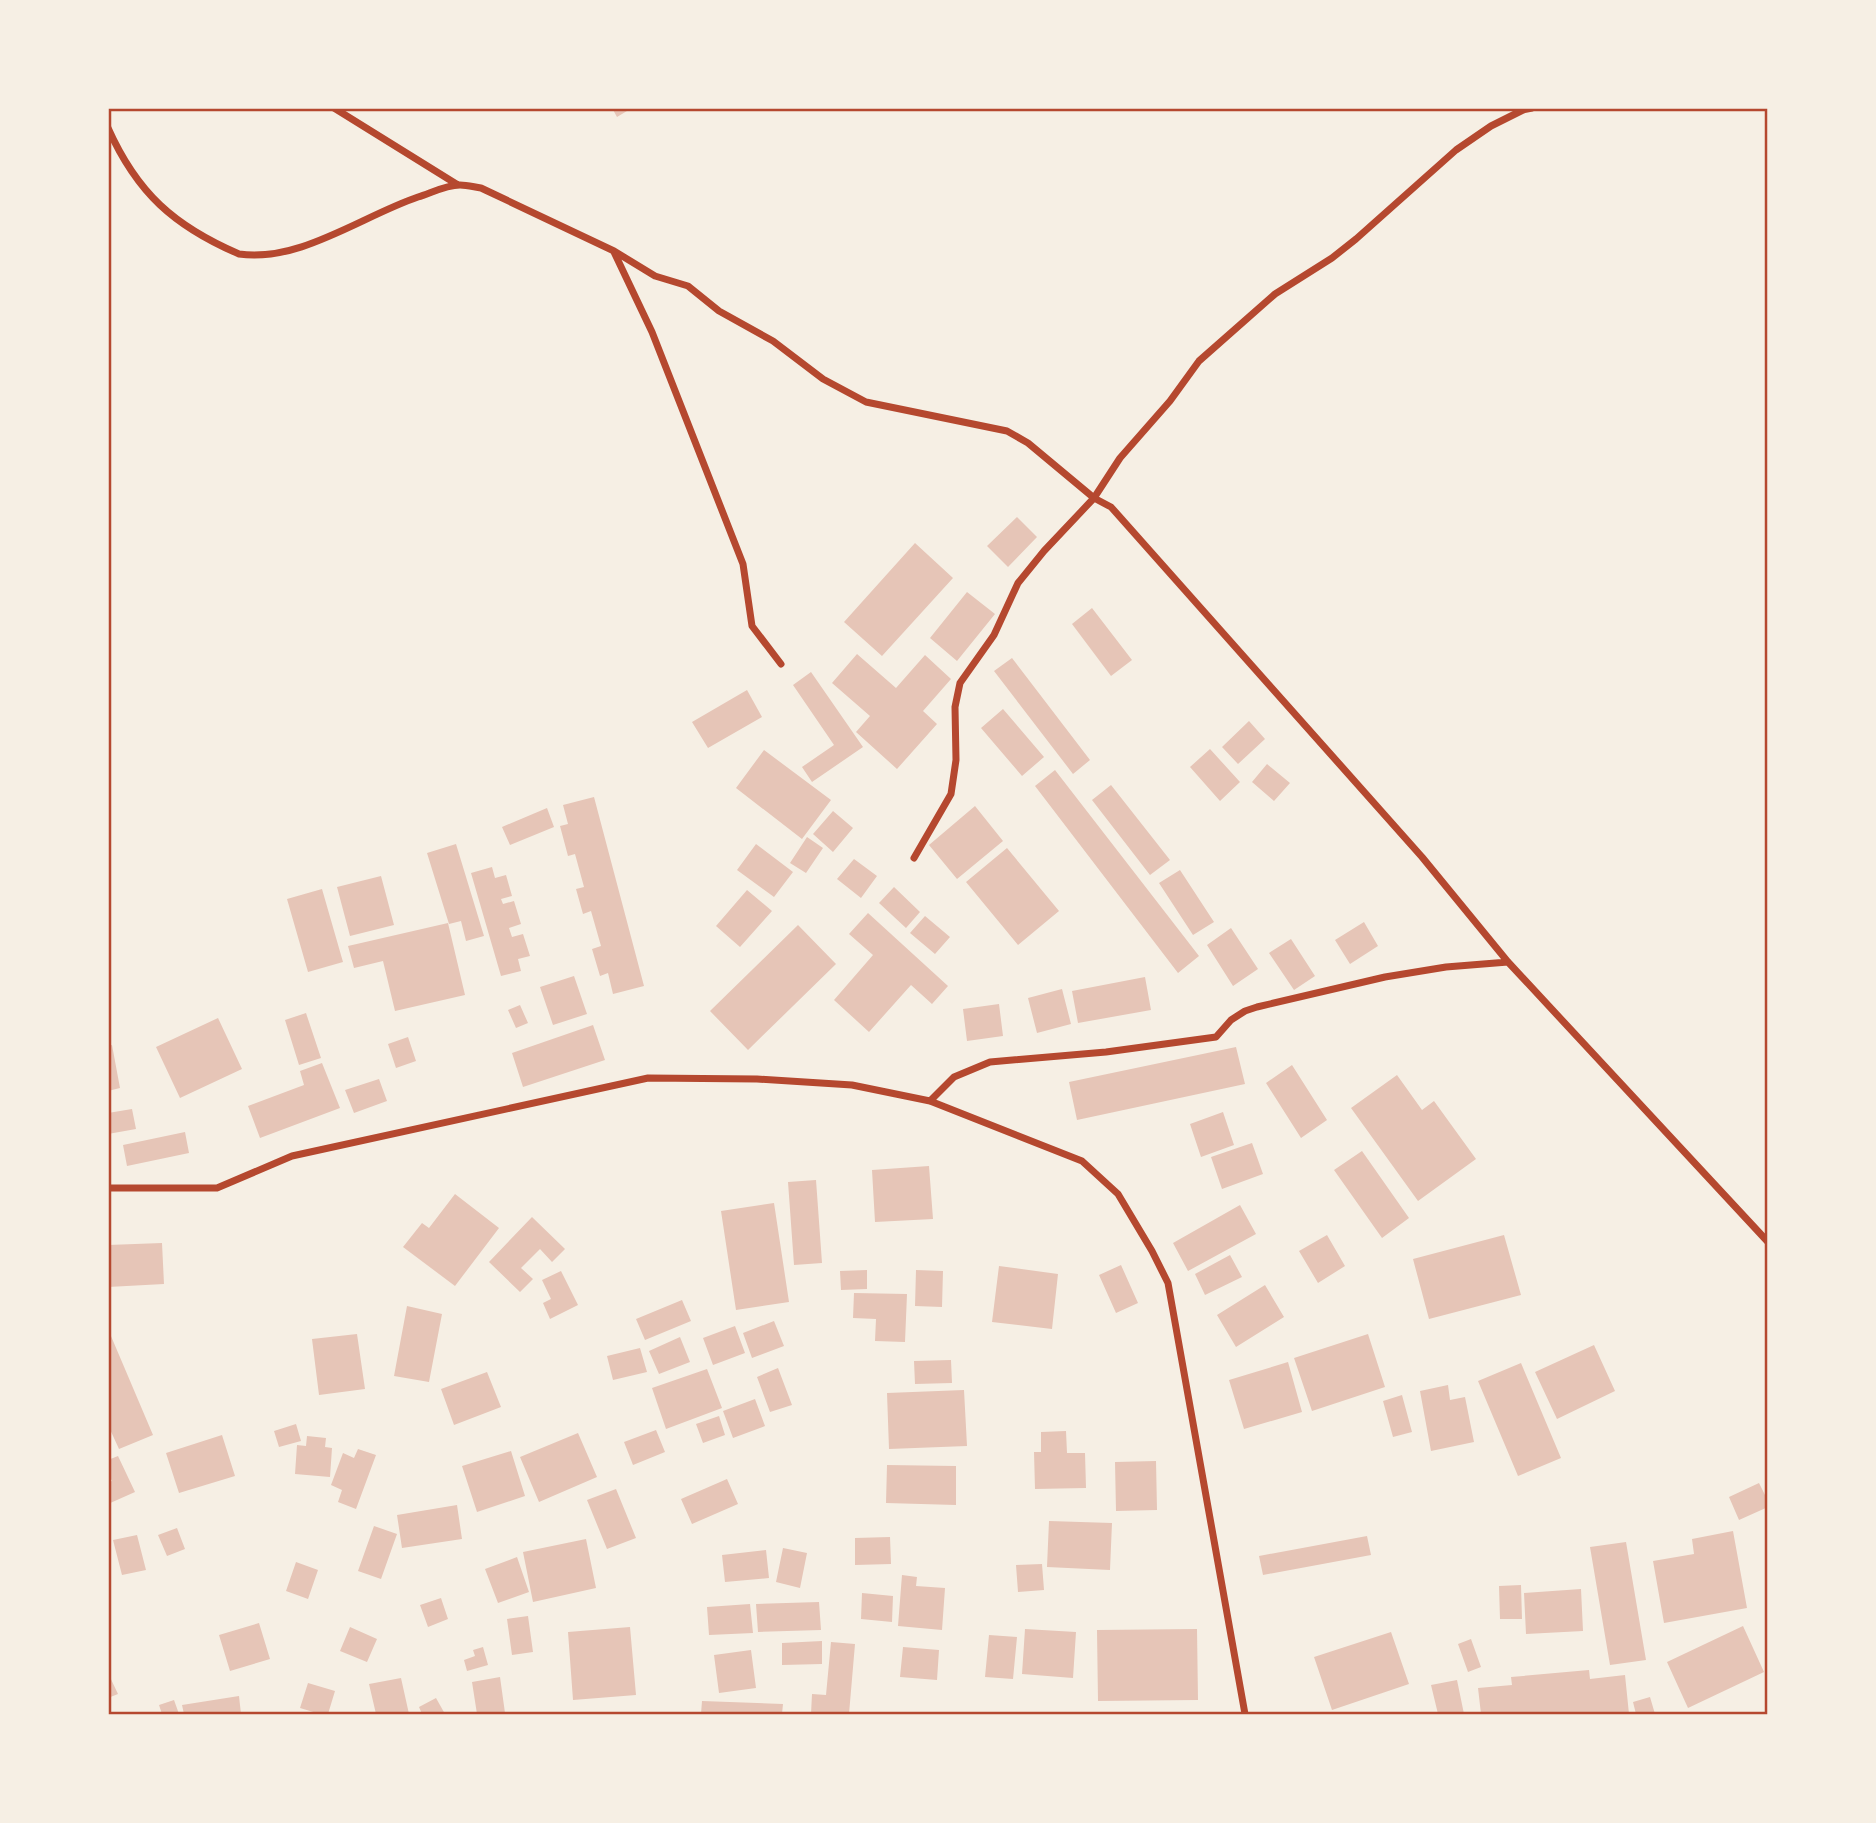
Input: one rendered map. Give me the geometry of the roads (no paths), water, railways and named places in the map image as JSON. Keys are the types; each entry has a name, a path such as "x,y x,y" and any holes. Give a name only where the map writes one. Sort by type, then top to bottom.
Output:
{"street":[{"path":"334,108 458,185 481,188 614,251 655,276 688,286 719,311 773,341 822,379 866,402 1007,431 1028,443 1094,498 1111,507 1422,857 1508,962 1768,1242"},
{"path":"914,858 951,794 956,760 955,707 960,683 994,635 1018,583 1094,498 1120,458 1170,401 1199,360 1275,294 1332,258 1356,239 1456,150 1491,126 1532,108"},
{"path":"108,128 122,159 146,192 166,212 239,254 252,256 297,249 401,203 458,185"},
{"path":"614,251 652,332 743,564 752,626 780,664"},
{"path":"930,1101 954,1077 990,1062 1118,1051 1216,1037 1231,1020 1257,1007 1385,977 1446,967 1508,962"},
{"path":"108,1188 217,1188 292,1156 648,1078 757,1079 852,1085 930,1101 1082,1161 1118,1194 1153,1251 1168,1283 1245,1714"}]}
